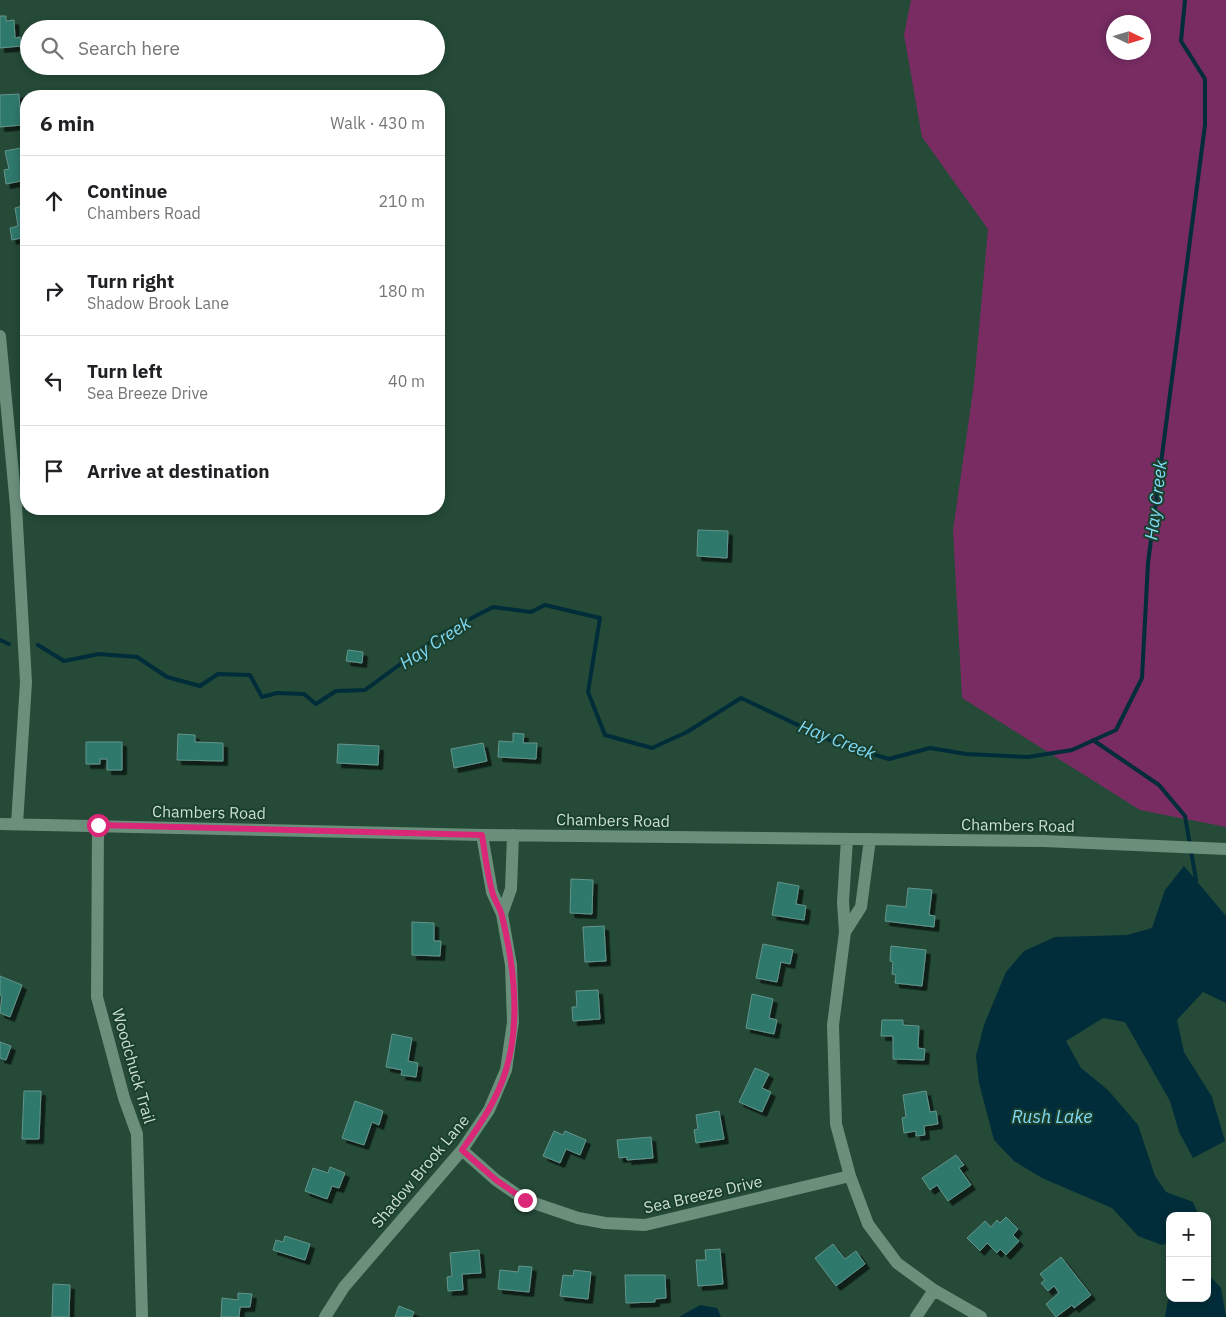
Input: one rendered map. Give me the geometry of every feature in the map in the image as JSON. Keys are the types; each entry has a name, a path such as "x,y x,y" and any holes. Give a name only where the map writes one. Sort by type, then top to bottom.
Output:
{"street":[{"path":"0,336 16,501 26,682 17,824"},
{"name":"Chambers Road","path":"0,824 513,836 1044,841 1226,848"},
{"name":"Woodchuck Trail","path":"98,825 97,996 122,1090 137,1134 142,1317"},
{"name":"Shadow Brook Lane","path":"325,1317 344,1286 462,1150 482,1122 506,1070 512,1039 514,996 511,965 502,914 492,892 482,835"},
{"name":"Shadow Brook Lane","path":"502,914 511,889 513,836"},
{"path":"847,839 843,902 844,932 833,1025 836,1124 850,1176 868,1224 897,1263 934,1290 980,1317"},
{"path":"844,932 861,907 870,839"},
{"name":"Sea Breeze Drive","path":"462,1150 496,1180 525,1200 553,1211 605,1223 645,1225 850,1176"},
{"path":"916,1317 934,1290"}],"shaded area":[{"path":"911,0 1226,0 1226,827 1140,810 962,698 953,530 974,384 988,229 922,137 904,35"}],"water":[{"name":"Rush Lake","path":"1184,866 1226,916 1226,1003 1203,992 1177,1020 1184,1052 1212,1097 1225,1141 1193,1158 1179,1132 1170,1101 1125,1022 1103,1018 1066,1041 1081,1068 1108,1090 1138,1125 1155,1176 1166,1192 1193,1202 1197,1212 1166,1212 1166,1244 1162,1245 1138,1236 1112,1208 1042,1178 1014,1161 994,1140 979,1083 976,1056 984,1025 1006,972 1024,951 1055,937 1127,935 1152,928 1165,890"},
{"path":"1211,1277 1221,1288 1226,1317 1165,1317 1168,1302 1211,1302"},
{"path":"700,1305 717,1308 721,1317 679,1317"}],"building":[{"path":"0,16 6,16 6,21 14,20 15,38 20,37 20,46 0,48"},
{"path":"19,94 20,125 0,127 0,95"},
{"path":"20,148 20,181 6,184 4,170 9,169 5,151"},
{"path":"20,207 20,238 12,240 10,228 18,226 15,208"},
{"path":"698,530 728,531 727,558 697,556"},
{"path":"348,650 363,652 362,663 346,661"},
{"path":"513,733 524,734 523,743 537,743 536,759 498,757 499,741 513,742"},
{"path":"178,734 195,735 195,742 223,743 223,761 177,760"},
{"path":"86,742 122,742 122,770 107,770 107,759 100,759 100,764 86,764"},
{"path":"483,743 487,761 454,768 451,749"},
{"path":"338,744 379,746 378,765 337,763"},
{"path":"571,879 593,880 592,914 570,913"},
{"path":"778,882 799,886 796,904 806,906 804,920 772,915"},
{"path":"908,888 932,890 929,915 935,916 934,927 885,921 887,905 906,907"},
{"path":"412,922 434,923 434,941 441,941 440,956 412,955"},
{"path":"604,926 606,961 585,962 583,927"},
{"path":"763,944 793,950 790,964 781,962 777,982 756,978"},
{"path":"891,946 926,950 922,986 895,983 896,975 892,974 893,962 890,961"},
{"path":"0,976 22,985 10,1017 0,1013 2,996 0,995"},
{"path":"598,990 600,1019 573,1021 572,1007 577,1007 576,991"},
{"path":"752,994 773,999 769,1018 777,1020 774,1034 746,1028"},
{"path":"882,1020 903,1020 903,1025 919,1026 918,1048 925,1049 924,1060 893,1059 893,1036 881,1036"},
{"path":"392,1034 412,1038 408,1061 418,1063 416,1077 401,1075 402,1070 386,1067"},
{"path":"0,1042 11,1046 6,1060 0,1058"},
{"path":"755,1068 769,1074 762,1088 771,1092 762,1112 739,1102"},
{"path":"24,1091 41,1091 39,1139 22,1139"},
{"path":"926,1091 930,1112 936,1111 938,1124 924,1126 925,1135 916,1136 916,1131 904,1133 902,1118 906,1117 903,1095"},
{"path":"355,1101 383,1111 379,1125 372,1122 364,1145 342,1138"},
{"path":"719,1111 724,1139 696,1143 694,1130 698,1129 696,1115"},
{"path":"554,1131 563,1135 565,1131 586,1140 580,1155 566,1149 560,1163 543,1156"},
{"path":"651,1137 653,1158 627,1160 627,1157 619,1158 617,1140"},
{"path":"956,1155 964,1165 959,1168 971,1185 948,1201 937,1185 930,1190 922,1178"},
{"path":"330,1167 345,1173 339,1188 332,1186 327,1199 305,1191 313,1168 328,1173"},
{"path":"1006,1217 1018,1229 1013,1235 1019,1241 1006,1255 1000,1249 997,1253 987,1243 980,1251 967,1238 985,1221 991,1227 997,1220 1000,1223"},
{"path":"285,1236 310,1244 305,1260 273,1250 276,1240 283,1242"},
{"path":"833,1244 845,1259 856,1251 865,1264 836,1286 815,1258"},
{"path":"720,1249 723,1284 698,1286 696,1260 706,1260 705,1250"},
{"path":"479,1250 481,1273 462,1274 463,1290 448,1291 447,1277 452,1276 450,1253"},
{"path":"1061,1257 1091,1295 1074,1308 1072,1305 1056,1317 1046,1304 1059,1293 1054,1286 1048,1291 1041,1283 1045,1280 1040,1274"},
{"path":"519,1266 532,1267 529,1292 498,1289 500,1270 518,1272"},
{"path":"574,1270 591,1272 588,1299 560,1296 563,1275 573,1276"},
{"path":"625,1275 665,1275 666,1298 655,1299 655,1302 626,1303"},
{"path":"53,1284 70,1285 69,1317 52,1317"},
{"path":"238,1293 252,1294 250,1307 240,1307 239,1317 221,1317 222,1298 238,1300"},
{"path":"399,1306 414,1312 412,1317 395,1317"}],"waterway":[{"name":"Hay Creek","path":"38,645 64,661 99,654 137,657 167,677 200,686 218,674 250,675 262,697 277,693 304,694 316,704 336,691 365,690 443,633 493,607 531,612 545,605 600,618 588,692 605,735 652,748 687,732 741,698 836,743 889,759 930,748 966,754 1028,757 1072,750 1116,730 1142,678 1148,563 1205,125 1205,79 1181,41 1185,0"},
{"name":"Hay Creek","path":"0,640 9,644"},
{"path":"1093,740 1159,785 1185,816 1196,880"}],"route":[{"path":"98,825 482,835 492,892 502,914 511,965 514,1022 506,1070 498,1090 482,1122 462,1150 496,1180 525,1200"}]}
